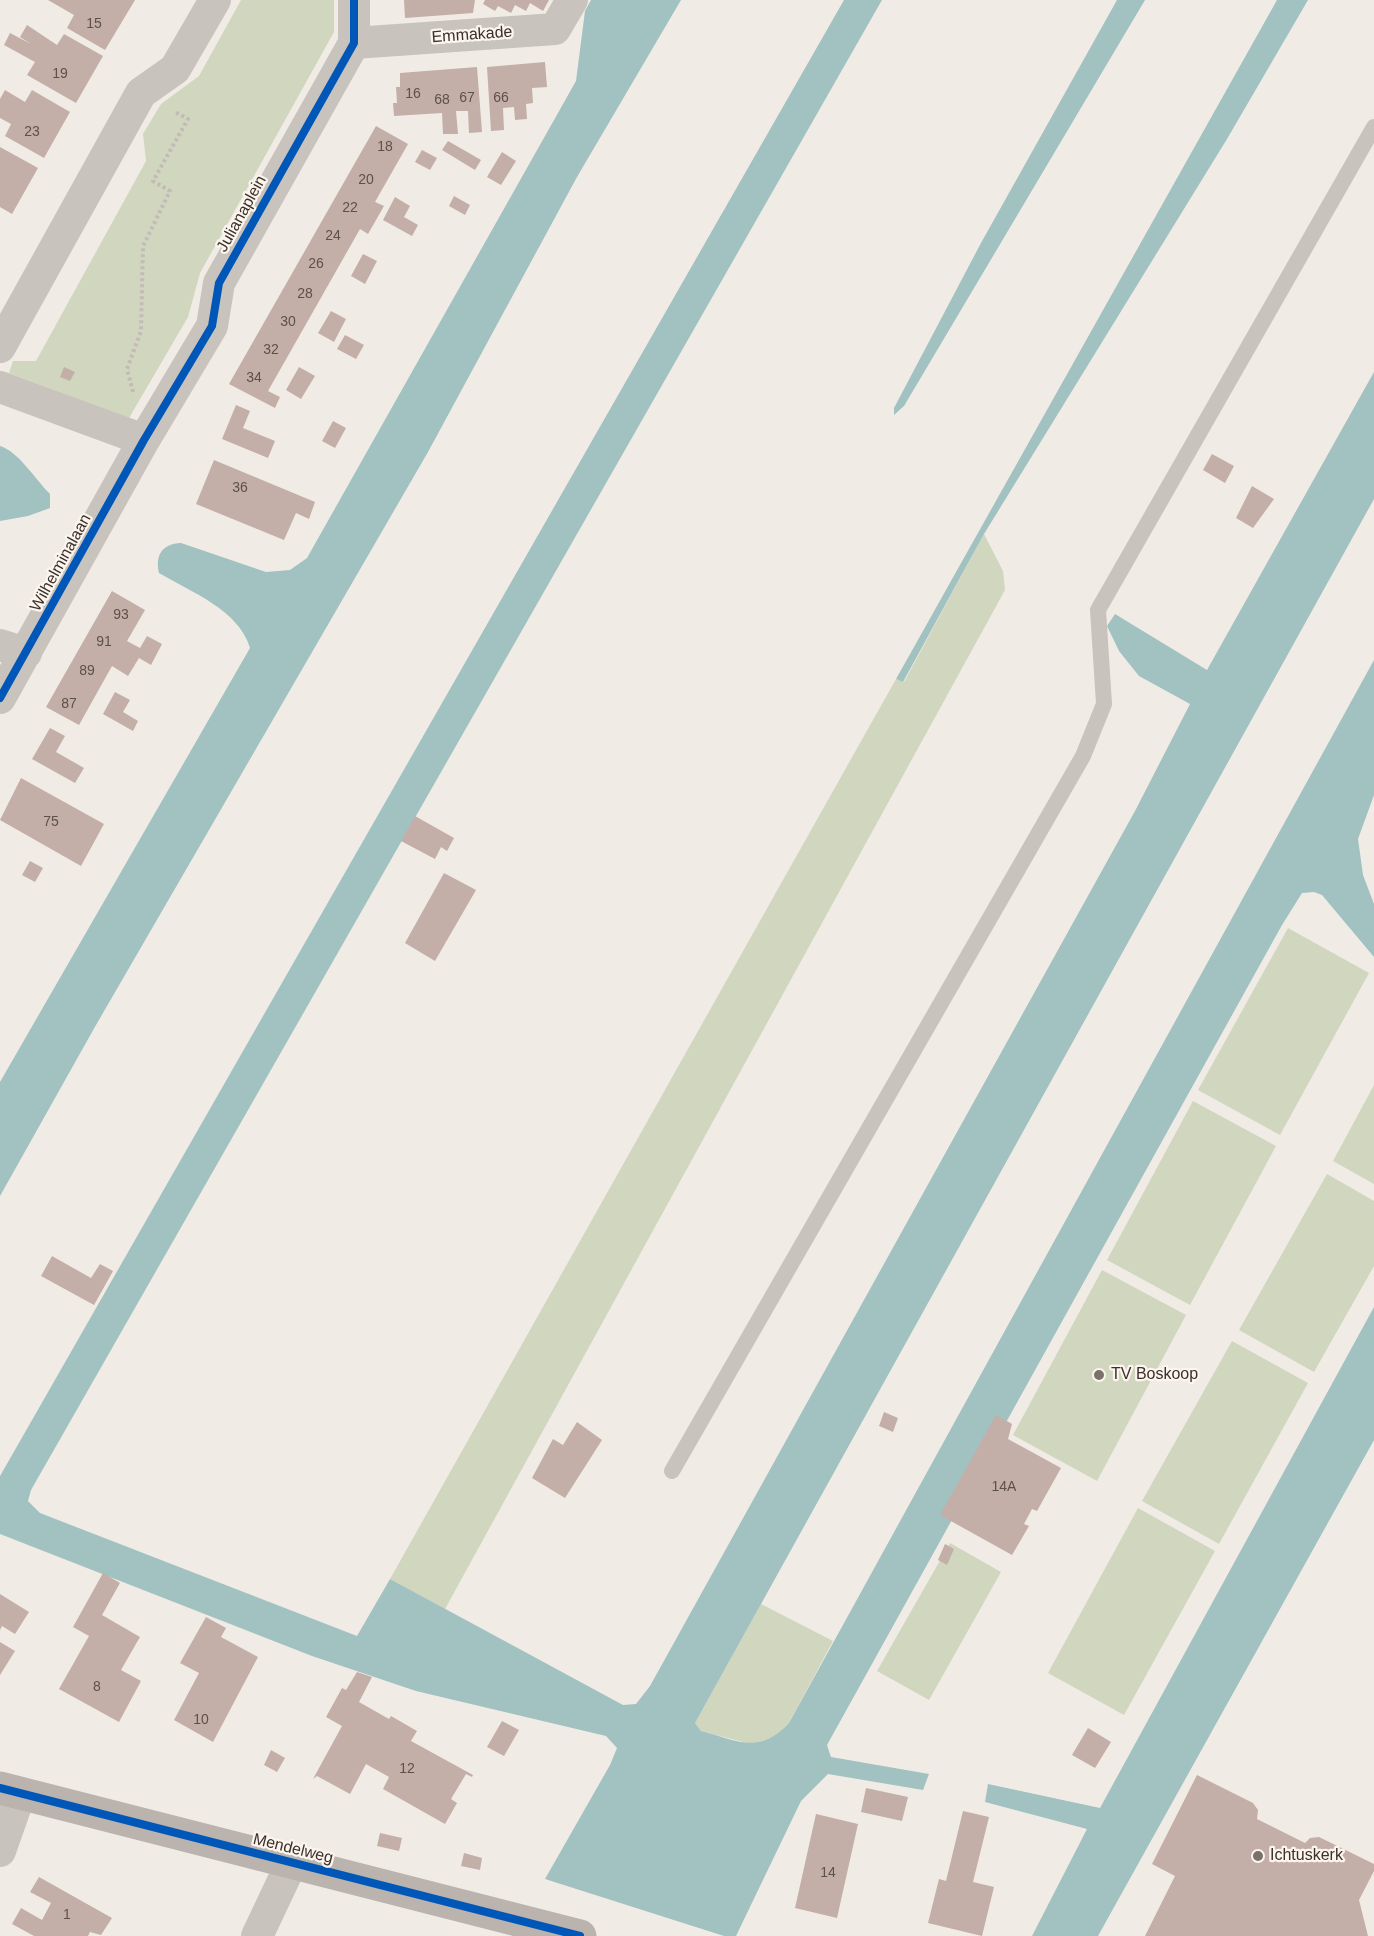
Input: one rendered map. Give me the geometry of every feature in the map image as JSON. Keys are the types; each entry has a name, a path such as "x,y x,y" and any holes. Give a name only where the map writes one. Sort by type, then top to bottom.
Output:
{"street":[{"path":"0,347 141,93 175,69 215,0"},
{"name":"Julianaplein","path":"144,440 212,326 219,283 354,43 354,0"},
{"name":"Emmakade","path":"354,43 555,29 572,0"},
{"path":"0,387 144,440"},
{"name":"Wilhelminalaan","path":"0,699 13,649 144,440"},
{"path":"0,1851 10,1791"},
{"name":"Mendelweg","path":"10,1791 580,1936"},
{"path":"257,1936 292,1862"}],"lane":[{"path":"672,1471 1083,756 1104,704 1098,610 1374,127"}],"path":[{"path":"141,93 188,119 153,180 170,191 144,246 141,331 127,369 144,440"}],"green space":[{"path":"241,0 334,0 334,32 200,273 188,317 129,418 9,373 13,361 36,361 146,161 143,134 161,104 199,76"},
{"path":"984,534 1003,571 1005,590 445,1609 390,1579 896,679 904,682"},
{"path":"1288,928 1369,973 1280,1135 1198,1090"},
{"path":"1374,1085 1374,1184 1333,1161"},
{"path":"1193,1101 1276,1146 1190,1305 1107,1260"},
{"path":"1327,1174 1374,1201 1374,1266 1314,1372 1239,1330"},
{"name":"TV Boskoop","path":"1102,1270 1186,1315 1097,1481 1013,1435"},
{"name":"TV Boskoop","path":"1232,1341 1308,1383 1219,1544 1142,1501"},
{"path":"1138,1508 1215,1551 1124,1715 1048,1673"},
{"path":"950,1543 1001,1572 929,1700 877,1671"},
{"path":"761,1604 833,1641 789,1723 774,1739 751,1744 701,1731 695,1723"}],"water":[{"path":"591,0 681,0 577,177 428,452 96,1025 0,1196 0,1082 250,648 236,623 225,613 199,595 159,573 159,556 165,548 181,543 266,572 290,570 307,558 576,81 585,11"},
{"path":"844,0 882,0 31,1490 28,1501 40,1513 357,1636 390,1579 623,1705 636,1704 650,1686 1135,811 1190,704 1139,676 1119,651 1107,626 1115,614 1207,670 1374,372 1374,499 695,1723 701,1731 748,1743 768,1739 789,1723 1374,660 1374,795 1358,839 1363,875 1374,904 1374,957 1322,895 1314,892 1302,893 1282,925 827,1745 831,1757 929,1774 923,1790 828,1774 801,1801 736,1936 724,1936 545,1879 610,1765 617,1748 606,1736 416,1691 312,1656 0,1534 0,1476"},
{"path":"1117,0 1145,0 904,406 894,415 894,408 981,243"},
{"path":"1277,0 1308,0 1227,139 984,534 903,682 896,679"},
{"path":"0,446 14,454 50,494 50,508 28,516 0,521"},
{"path":"1374,1307 1374,1440 1098,1936 1032,1936 1087,1829 985,1802 988,1784 1100,1808"}],"building":[{"path":"48,0 135,0 105,50 67,28 74,15"},
{"path":"404,0 475,0 473,13 405,18"},
{"path":"485,0 549,0 543,11 530,3 526,11 515,5 511,13 498,6 495,11 483,4"},
{"path":"27,25 57,45 64,34 103,56 76,103 27,75 35,62 4,45 10,33 31,44 20,37"},
{"path":"545,62 547,87 532,88 533,103 526,104 527,119 515,120 514,107 503,108 504,130 491,131 487,67"},
{"path":"477,67 482,132 469,133 468,111 456,111 458,134 443,134 442,113 394,116 393,103 397,103 396,87 400,87 400,73"},
{"path":"5,90 25,102 32,90 70,112 44,158 5,136 11,124 0,118 0,99"},
{"path":"376,126 408,144 375,202 384,206 368,234 360,229 268,391 280,397 275,408 229,384"},
{"path":"448,141 481,160 475,170 442,150"},
{"path":"0,147 38,168 12,214 0,207"},
{"path":"422,150 437,158 430,170 415,162"},
{"path":"502,152 516,161 501,185 487,177"},
{"path":"454,196 470,205 465,215 449,206"},
{"path":"395,197 410,206 404,217 418,225 412,236 383,220"},
{"path":"363,254 377,261 365,284 351,276"},
{"path":"331,311 346,319 334,342 318,333"},
{"path":"345,335 364,345 356,359 337,349"},
{"path":"64,367 75,372 70,381 60,377"},
{"path":"299,367 315,376 301,399 286,390"},
{"path":"236,405 250,411 243,428 275,441 268,458 222,439"},
{"path":"333,421 346,428 335,448 322,441"},
{"path":"1212,454 1234,466 1225,483 1203,470"},
{"path":"214,460 315,502 309,519 296,513 284,540 196,504"},
{"path":"1252,486 1274,499 1253,528 1236,518"},
{"path":"112,591 145,610 127,641 140,648 147,636 162,644 151,665 139,658 128,676 112,666 79,725 46,707"},
{"path":"115,692 130,700 123,712 138,721 133,731 103,714"},
{"path":"50,728 65,736 56,752 84,768 75,783 32,759"},
{"path":"21,778 104,824 81,866 0,820"},
{"path":"415,816 454,838 447,851 441,847 435,859 401,841"},
{"path":"30,861 43,868 35,882 22,875"},
{"path":"444,873 476,890 435,961 405,943"},
{"path":"52,1256 91,1278 100,1264 113,1271 94,1305 41,1276"},
{"path":"884,1412 898,1418 893,1432 879,1426"},
{"path":"996,1415 1012,1424 1008,1439 1061,1468 1037,1511 1032,1509 1024,1524 1029,1526 1012,1555 940,1515"},
{"path":"577,1422 602,1440 565,1498 532,1478 553,1439 563,1445"},
{"path":"945,1544 954,1549 947,1565 938,1560"},
{"path":"103,1573 120,1583 102,1615 140,1637 121,1670 141,1681 119,1722 59,1689 89,1636 73,1627"},
{"path":"0,1594 29,1612 15,1634 2,1626 0,1630"},
{"path":"206,1617 226,1628 221,1637 258,1657 213,1742 174,1720 199,1673 180,1663"},
{"path":"0,1642 15,1651 0,1675"},
{"path":"357,1672 372,1677 359,1702 417,1731 411,1741 473,1775 472,1777 466,1774 451,1799 457,1803 445,1824 383,1789 389,1777 366,1764 350,1794 317,1776 313,1779 342,1726 326,1717 342,1688 346,1690"},
{"path":"502,1721 519,1730 504,1756 487,1747"},
{"path":"1088,1728 1111,1742 1095,1768 1072,1755"},
{"path":"271,1750 285,1758 277,1772 264,1765"},
{"name":"Ichtuskerk","path":"1197,1775 1253,1803 1258,1810 1257,1819 1305,1843 1310,1838 1319,1837 1374,1864 1374,1871 1359,1900 1368,1936 1145,1936 1175,1876 1152,1864"},
{"path":"866,1788 908,1797 902,1821 861,1812"},
{"path":"963,1811 989,1817 973,1882 994,1887 982,1936 928,1923 939,1879 946,1881"},
{"path":"816,1814 858,1824 837,1918 795,1908"},
{"path":"380,1833 402,1838 399,1851 377,1846"},
{"path":"464,1853 482,1858 480,1870 461,1866"},
{"path":"39,1877 112,1918 101,1935 90,1932 88,1936 34,1936 12,1924 21,1908 42,1920 51,1903 30,1892"}],"cycle path":[{"path":"0,698 144,440 212,326 219,283 354,43 354,0"},
{"path":"0,1788 580,1936"}],"place":[{"name":"TV Boskoop","path":"1099,1375"},
{"name":"Ichtuskerk","path":"1258,1856"}]}
